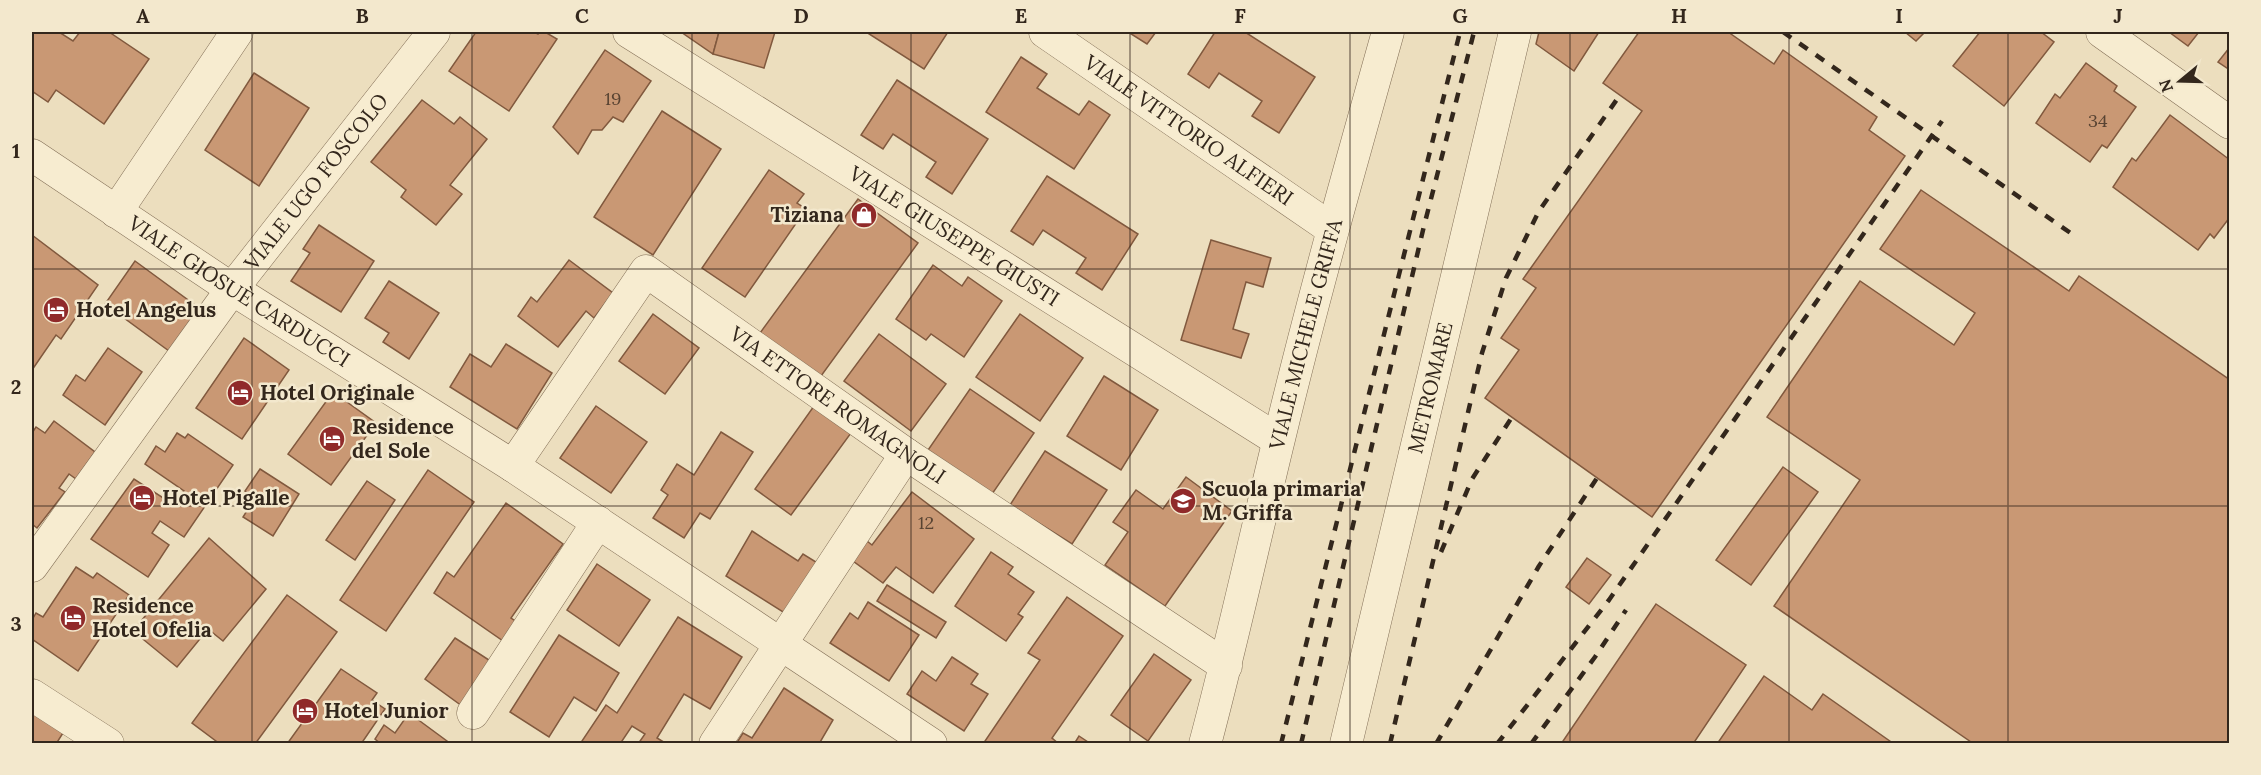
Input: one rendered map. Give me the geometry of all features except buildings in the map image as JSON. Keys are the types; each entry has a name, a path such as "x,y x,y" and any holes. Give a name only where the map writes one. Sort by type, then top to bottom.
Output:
{"street":[{"path":"116,212 237,32"},
{"name":"VIALE UGO FOSCOLO","path":"32,566 232,289 434,32"},
{"name":"VIALE GIUSEPPE GIUSTI","path":"629,32 1278,440"},
{"name":"VIALE VITTORIO ALFIERI","path":"1046,32 1332,229"},
{"name":"VIALE MICHELE GRIFFA","path":"1205,744 1226,666 1278,440 1332,229 1389,32"},
{"name":"METROMARE","path":"1346,744 1515,32"},
{"path":"2102,32 2229,123"},
{"name":"VIALE GIOSUÈ CARDUCCI","path":"32,155 232,289 513,466 931,744"},
{"name":"VIA ETTORE ROMAGNOLI","path":"513,466 646,271 906,454 1226,666"},
{"path":"715,744 906,454"},
{"path":"473,713 598,522"},
{"path":"32,695 108,744"}],"railway":[{"path":"1281,744 1460,32"},
{"path":"1301,744 1424,226 1474,32"},
{"path":"1783,32 2072,234"},
{"path":"1390,744 1482,353 1506,278 1539,211 1620,95"},
{"path":"1497,744 1609,600 1942,121"},
{"path":"1441,552 1472,479 1512,417"},
{"path":"1436,744 1539,566 1597,478"},
{"path":"1531,744 1595,657 1626,610"}],"place":[{"name":"Tiziana","path":"864,215"},
{"name":"Hotel Angelus","path":"56,310"},
{"name":"Hotel Originale","path":"240,393"},
{"name":"Residence del Sole","path":"332,439"},
{"name":"Hotel Pigalle","path":"142,498"},
{"name":"Scuola primaria M. Griffa","path":"1183,501"},
{"name":"Residence Hotel Ofelia","path":"73,618"},
{"name":"Hotel Junior","path":"305,711"}]}
